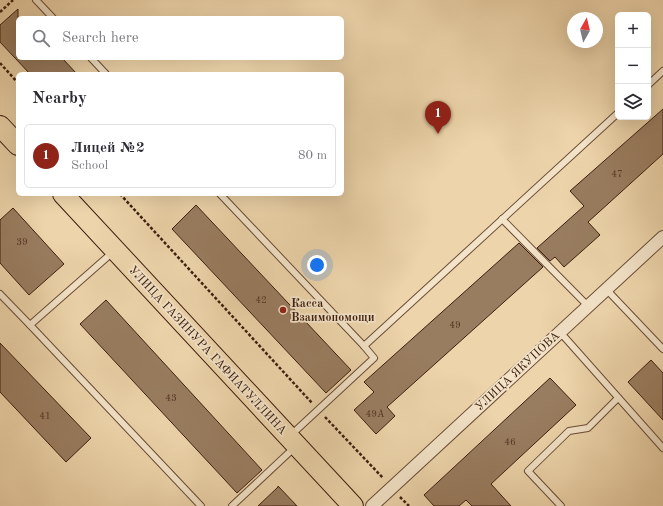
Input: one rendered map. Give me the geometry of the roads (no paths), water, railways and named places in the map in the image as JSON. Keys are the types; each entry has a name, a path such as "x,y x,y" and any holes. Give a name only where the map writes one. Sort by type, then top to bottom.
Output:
{"main road":[{"path":"0,126 16,143"},
{"name":"УЛИЦА ГАЗИНУРА ГАФИАТУЛЛИНА","path":"65,196 353,506"}],"street":[{"name":"УЛИЦА ЯКУПОВА","path":"372,506 663,237"}],"lane":[{"path":"36,0 51,16"},
{"path":"93,60 104,72"},
{"path":"649,84 663,71"},
{"path":"364,346 615,116"},
{"path":"222,196 374,358 318,410 293,441 232,506"},
{"path":"502,219 588,306"},
{"path":"30,325 115,250"},
{"path":"606,289 663,349"},
{"path":"0,294 201,506"},
{"path":"560,332 663,448"},
{"path":"561,506 528,471 569,431 588,428 618,398"}],"place":[{"name":"Лицей №2","path":"438,134"},
{"name":"Касса Взаимопомощи","path":"283,310"}]}
